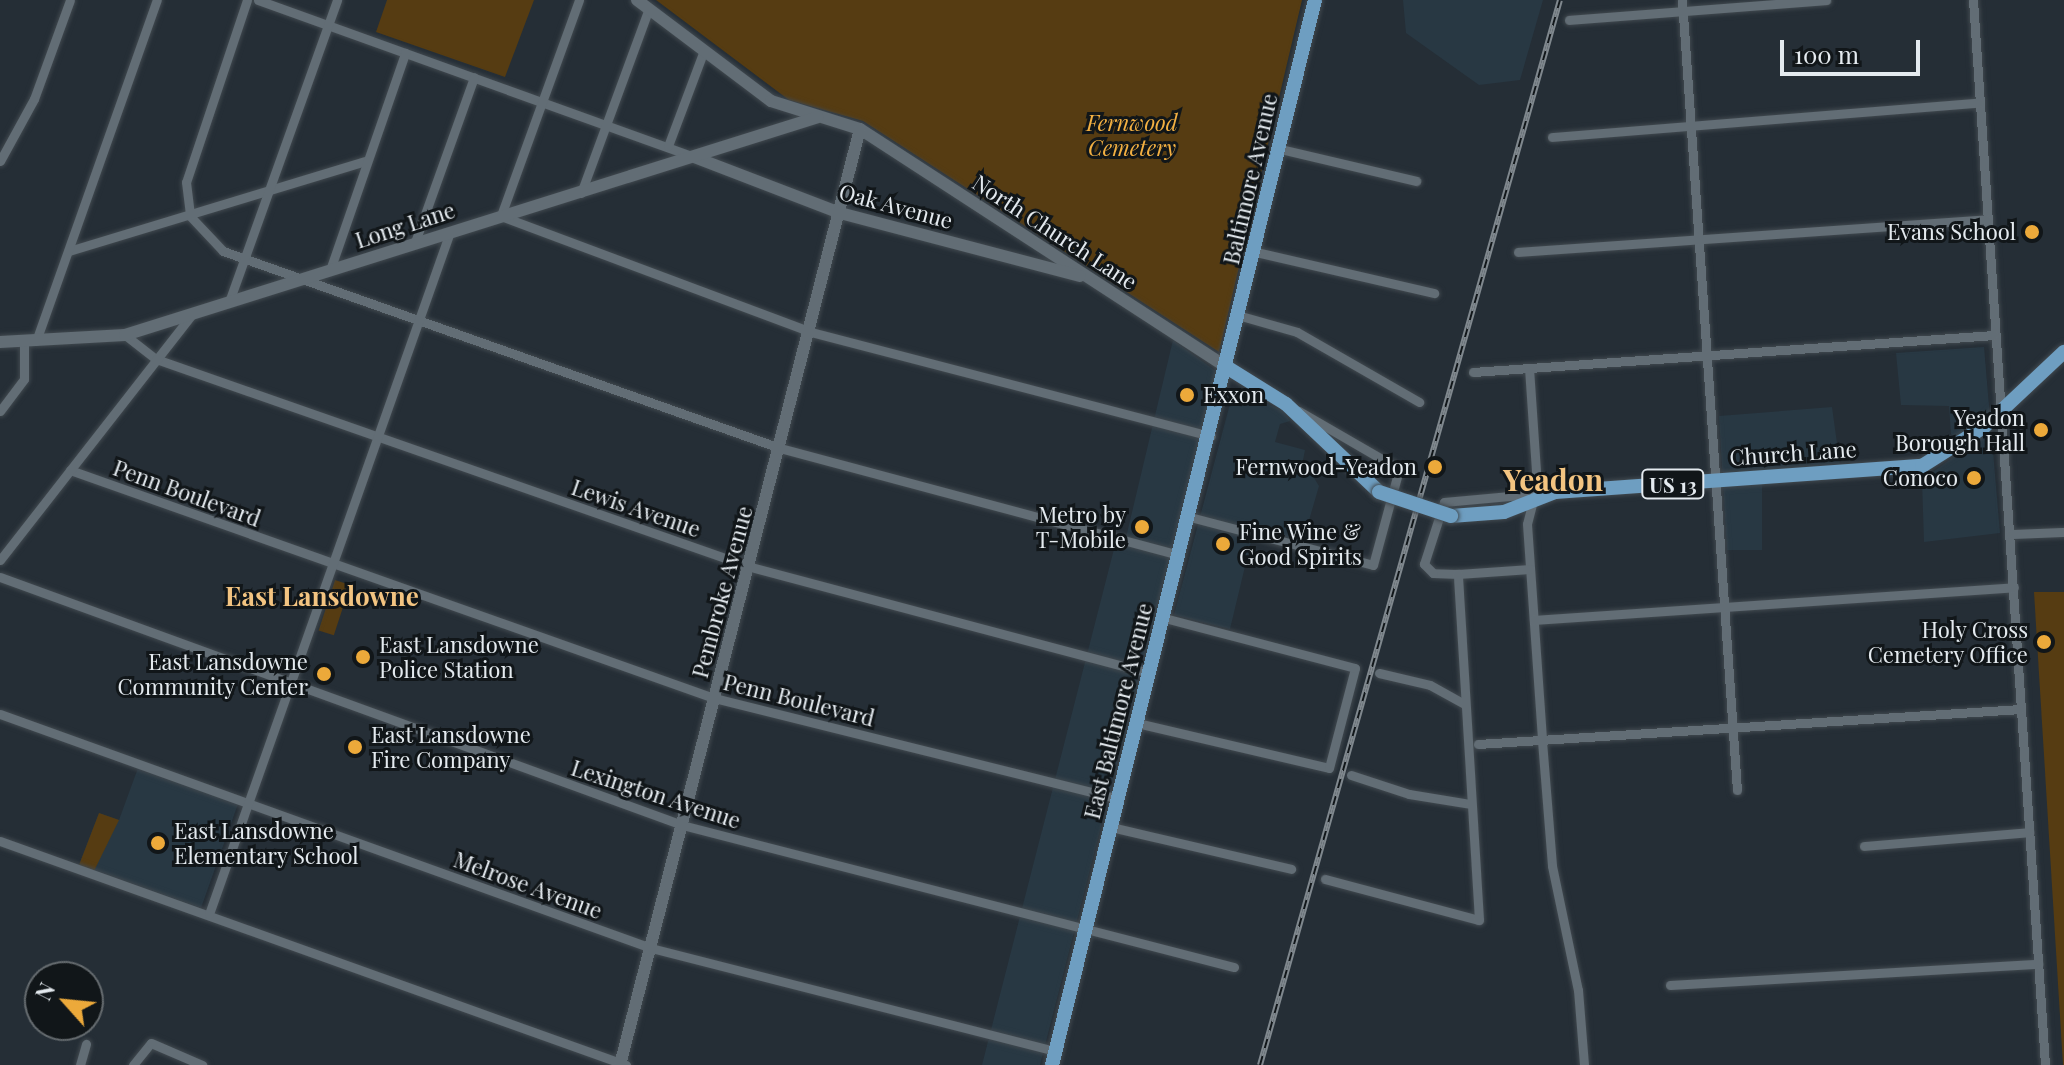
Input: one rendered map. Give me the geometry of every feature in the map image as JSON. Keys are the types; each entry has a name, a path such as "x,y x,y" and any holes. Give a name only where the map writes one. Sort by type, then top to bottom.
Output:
{"main road":[{"name":"Baltimore Avenue","path":"1228,368 1315,0"},
{"name":"Church Lane","path":"1292,409 1379,492 1451,516 1497,513 1555,492 1922,466 2000,410 2064,352"},
{"name":"US 13","path":"1228,368 1292,409"},
{"name":"East Baltimore Avenue","path":"1053,1058 1228,368"}],"street":[{"path":"0,161 34,99 70,0"},
{"path":"0,411 24,379 30,342 69,251 157,0"},
{"path":"247,0 191,156 186,182 190,216 213,244 298,280 780,448 1179,555"},
{"path":"258,0 607,122 694,157"},
{"path":"230,299 337,0"},
{"path":"579,0 501,216 811,332 1211,436"},
{"path":"637,0 771,101 860,129"},
{"path":"1569,20 1682,5 1826,0"},
{"path":"1973,0 2045,1065"},
{"path":"1682,5 1737,790"},
{"path":"581,193 649,8"},
{"path":"668,146 704,50"},
{"path":"330,270 365,161 405,53"},
{"path":"415,242 474,77"},
{"path":"1552,137 1979,103"},
{"name":"Long Lane","path":"0,342 125,335 230,299 581,193 818,117"},
{"name":"Pembroke Avenue","path":"622,1065 714,698 811,332 860,129"},
{"name":"North Church Lane","path":"860,129 1228,368"},
{"path":"1280,149 1416,181"},
{"name":"Oak Avenue","path":"694,157 840,213 1091,279"},
{"path":"69,251 365,161"},
{"path":"1518,252 1987,219"},
{"path":"209,914 450,232"},
{"path":"1256,252 1434,293"},
{"path":"0,560 194,312"},
{"path":"1241,316 1297,332 1419,402"},
{"name":"Lewis Avenue","path":"125,335 156,359 751,567 1150,673"},
{"path":"1473,372 1994,335"},
{"path":"1529,368 1537,485 1527,521 1542,741 1552,866 1578,990 1584,1065"},
{"path":"1190,517 1373,565 1399,469 1292,409"},
{"name":"Penn Boulevard","path":"70,470 714,698 1118,799"},
{"name":"Church Lane","path":"1458,574 1426,569 1431,535 1447,500 1521,495 1532,501"},
{"path":"2011,534 2064,532"},
{"path":"1325,879 1479,920 1458,574 1530,569"},
{"name":"Lexington Avenue","path":"0,577 682,825 1234,967"},
{"path":"1534,620 2014,587"},
{"path":"1137,723 1329,768 1355,668 1164,618"},
{"path":"1379,673 1430,685 1464,704"},
{"path":"1478,744 2021,709"},
{"name":"Melrose Avenue","path":"0,714 651,948 1053,1058"},
{"path":"1351,775 1409,794 1471,804"},
{"path":"1111,827 1291,869"},
{"path":"1864,846 2029,832"},
{"path":"0,841 622,1065"},
{"path":"1670,985 2038,964"},
{"path":"80,1065 86,1044"},
{"path":"133,1065 145,1045 156,1044 202,1065"}],"shaded area":[{"path":"1403,0 1543,0 1520,80 1479,85 1406,33"},
{"path":"1173,340 1217,372 1040,1065 982,1065 1114,549 1123,550"},
{"path":"1984,347 2000,533 1924,542 1922,480 1963,450 1951,434 1949,406 1901,405 1896,353"},
{"path":"1242,394 1282,410 1290,421 1280,424 1275,442 1305,450 1303,460 1319,486 1303,541 1254,529 1230,629 1174,615 1231,400"},
{"path":"1832,407 1840,465 1762,472 1762,550 1727,550 1719,416"},
{"name":"East Lansdowne Elementary School","path":"138,768 238,804 201,908 79,865 99,813 119,820"}],"green space":[{"path":"387,0 534,0 505,77 376,32"},
{"name":"Fernwood Cemetery","path":"656,0 1302,0 1219,352 863,121 789,100"},
{"path":"335,580 350,585 334,635 319,630"},
{"path":"2034,592 2064,592 2064,1065 2063,1065"},
{"path":"99,813 119,820 94,871 79,865"}],"railway":[{"path":"1260,1065 1560,0"}],"place":[{"name":"Evans School","path":"2032,232"},
{"name":"Exxon","path":"1187,395"},
{"name":"Yeadon Borough Hall","path":"2041,430"},
{"name":"Fernwood-Yeadon","path":"1435,467"},
{"name":"Conoco","path":"1974,478"},
{"name":"Metro by T-Mobile","path":"1142,527"},
{"name":"Fine Wine & Good Spirits","path":"1223,544"},
{"name":"Holy Cross Cemetery Office","path":"2044,642"},
{"name":"East Lansdowne Police Station","path":"363,657"},
{"name":"East Lansdowne Community Center","path":"324,674"},
{"name":"East Lansdowne Fire Company","path":"355,747"},
{"name":"East Lansdowne Elementary School","path":"158,843"}],"district":[{"name":"Yeadon","path":"1553,479"},
{"name":"East Lansdowne","path":"322,596"}]}
